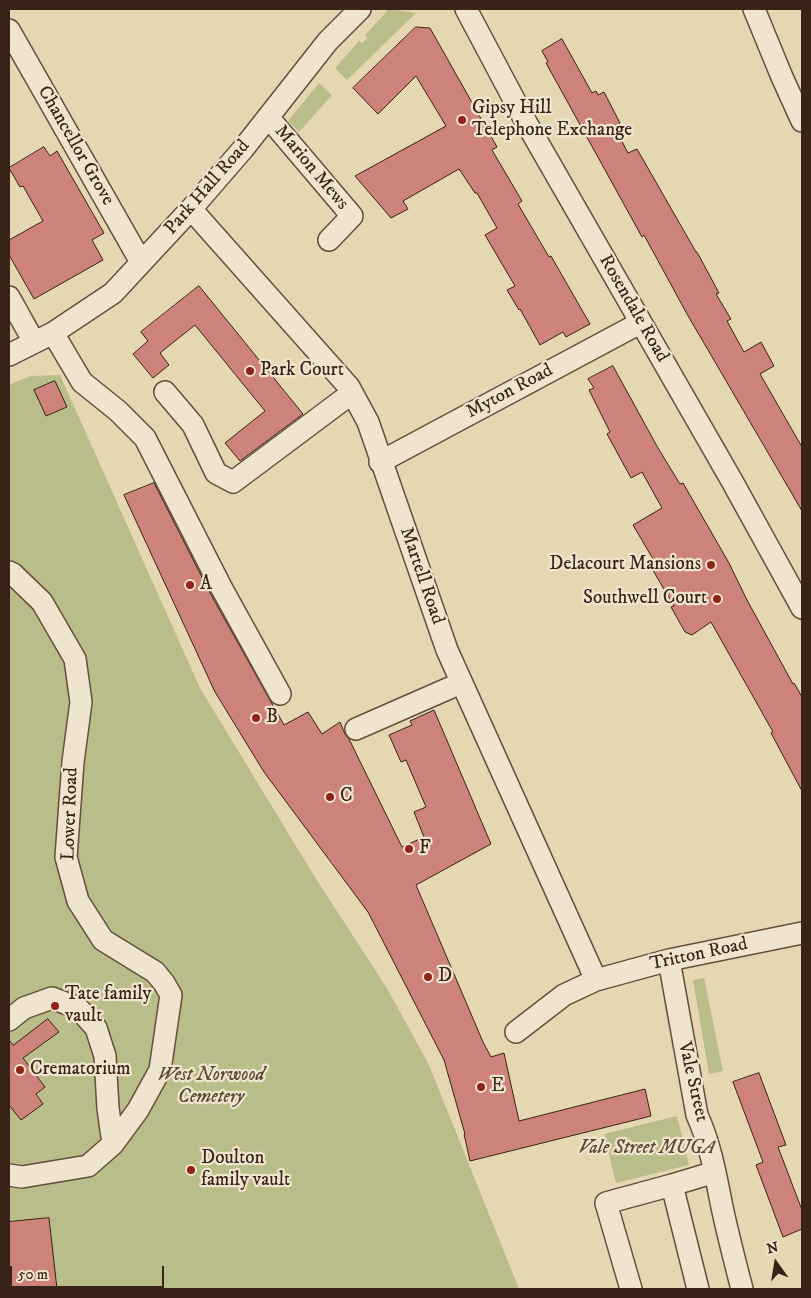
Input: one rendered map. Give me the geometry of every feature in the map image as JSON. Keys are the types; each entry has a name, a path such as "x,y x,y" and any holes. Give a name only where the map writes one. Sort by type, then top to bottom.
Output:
{"street":[{"name":"Park Hall Road","path":"9,355 44,337 113,293 191,209 243,149 328,41 360,9"},
{"name":"Rosendale Road","path":"466,9 527,124 802,608"},
{"path":"754,9 802,121"},
{"name":"Chancellor Grove","path":"9,30 141,262"},
{"name":"Marion Mews","path":"268,117 352,216 329,240"},
{"name":"Martell Road","path":"191,209 349,387 368,422 380,462 447,650 596,980"},
{"path":"9,297 82,382 118,411 145,438 221,587 280,694"},
{"name":"Myton Road","path":"380,462 640,323"},
{"path":"165,392 193,425 216,474 233,482 352,393"},
{"name":"Lower Road","path":"9,572 42,602 75,658 81,702 73,762 66,857 78,901 103,940 155,972 171,995 160,1070 138,1110 113,1144 88,1166 22,1177 9,1175"},
{"path":"356,729 461,683"},
{"name":"Tritton Road","path":"516,1032 564,995 596,980 669,960 802,933"},
{"name":"Vale Street","path":"669,960 697,1115 703,1128 715,1172 729,1240 742,1289"},
{"path":"9,1020 24,1008 52,998 78,1008 96,1028 105,1056 108,1108 113,1144"},
{"path":"631,1289 606,1203 673,1191 715,1172"},
{"path":"673,1191 698,1289"}],"green space":[{"path":"389,9 416,13 347,80 335,68 359,41 362,43 367,38 365,35"},
{"path":"319,83 332,95 299,132 288,121"},
{"name":"West Norwood Cemetery","path":"60,375 200,688 313,874 388,990 429,1065 519,1289 9,1289 9,385 30,376"},
{"path":"704,978 723,1071 709,1074 693,980"},
{"name":"Vale Street MUGA","path":"677,1116 689,1165 616,1183 604,1134"}],"building":[{"path":"416,27 430,28 497,147 492,150 522,201 518,204 549,257 551,256 590,324 566,337 563,332 540,345 507,290 515,286 485,235 497,228 477,193 475,193 459,169 403,201 408,209 391,218 355,176 446,126 416,76 378,114 353,88"},
{"path":"562,39 592,93 596,91 598,95 604,92 620,123 614,126 628,153 637,149 719,293 716,294 731,319 727,321 744,352 761,342 774,366 760,374 802,447 802,511 687,314 644,235 642,237 546,63 548,62 542,51"},
{"path":"44,147 50,156 57,151 104,233 92,240 103,260 34,299 9,255 9,240 43,221 23,186 20,187 9,168"},
{"name":"Park Court","path":"199,286 303,414 240,461 225,443 265,411 195,325 160,353 169,365 153,378 133,354 148,341 141,332"},
{"path":"613,366 658,448 680,484 683,483 729,563 747,600 802,697 802,791 771,733 773,732 711,622 692,635 685,632 671,607 674,606 648,562 653,559 633,525 662,508 642,472 631,478 607,434 610,432 589,390 594,388 588,379"},
{"path":"55,381 67,407 46,416 34,390"},
{"path":"154,483 210,593 284,725 308,712 322,734 340,722 402,847 424,837 414,812 426,807 406,760 401,762 389,735 412,725 410,721 434,710 491,844 416,885 483,1042 491,1057 504,1053 519,1121 645,1089 651,1116 470,1161 465,1134 444,1060 368,912 264,772 215,692 124,495"},
{"name":"Crematorium","path":"48,1019 59,1032 23,1058 45,1087 36,1094 43,1104 21,1120 9,1105 9,1040 13,1045"},
{"path":"759,1073 786,1145 778,1147 802,1210 802,1229 783,1237 756,1165 763,1162 733,1082"},
{"path":"49,1218 57,1289 9,1289 9,1222"}],"place":[{"name":"Gipsy Hill Telephone Exchange","path":"462,120"},
{"name":"Park Court","path":"250,371"},
{"name":"Delacourt Mansions","path":"711,565"},
{"name":"A","path":"190,585"},
{"name":"Southwell Court","path":"717,599"},
{"name":"B","path":"256,718"},
{"name":"C","path":"330,797"},
{"name":"F","path":"409,849"},
{"name":"D","path":"428,977"},
{"name":"Tate family vault","path":"55,1006"},
{"name":"Crematorium","path":"20,1070"},
{"name":"E","path":"481,1087"},
{"name":"Doulton family vault","path":"191,1170"}]}
